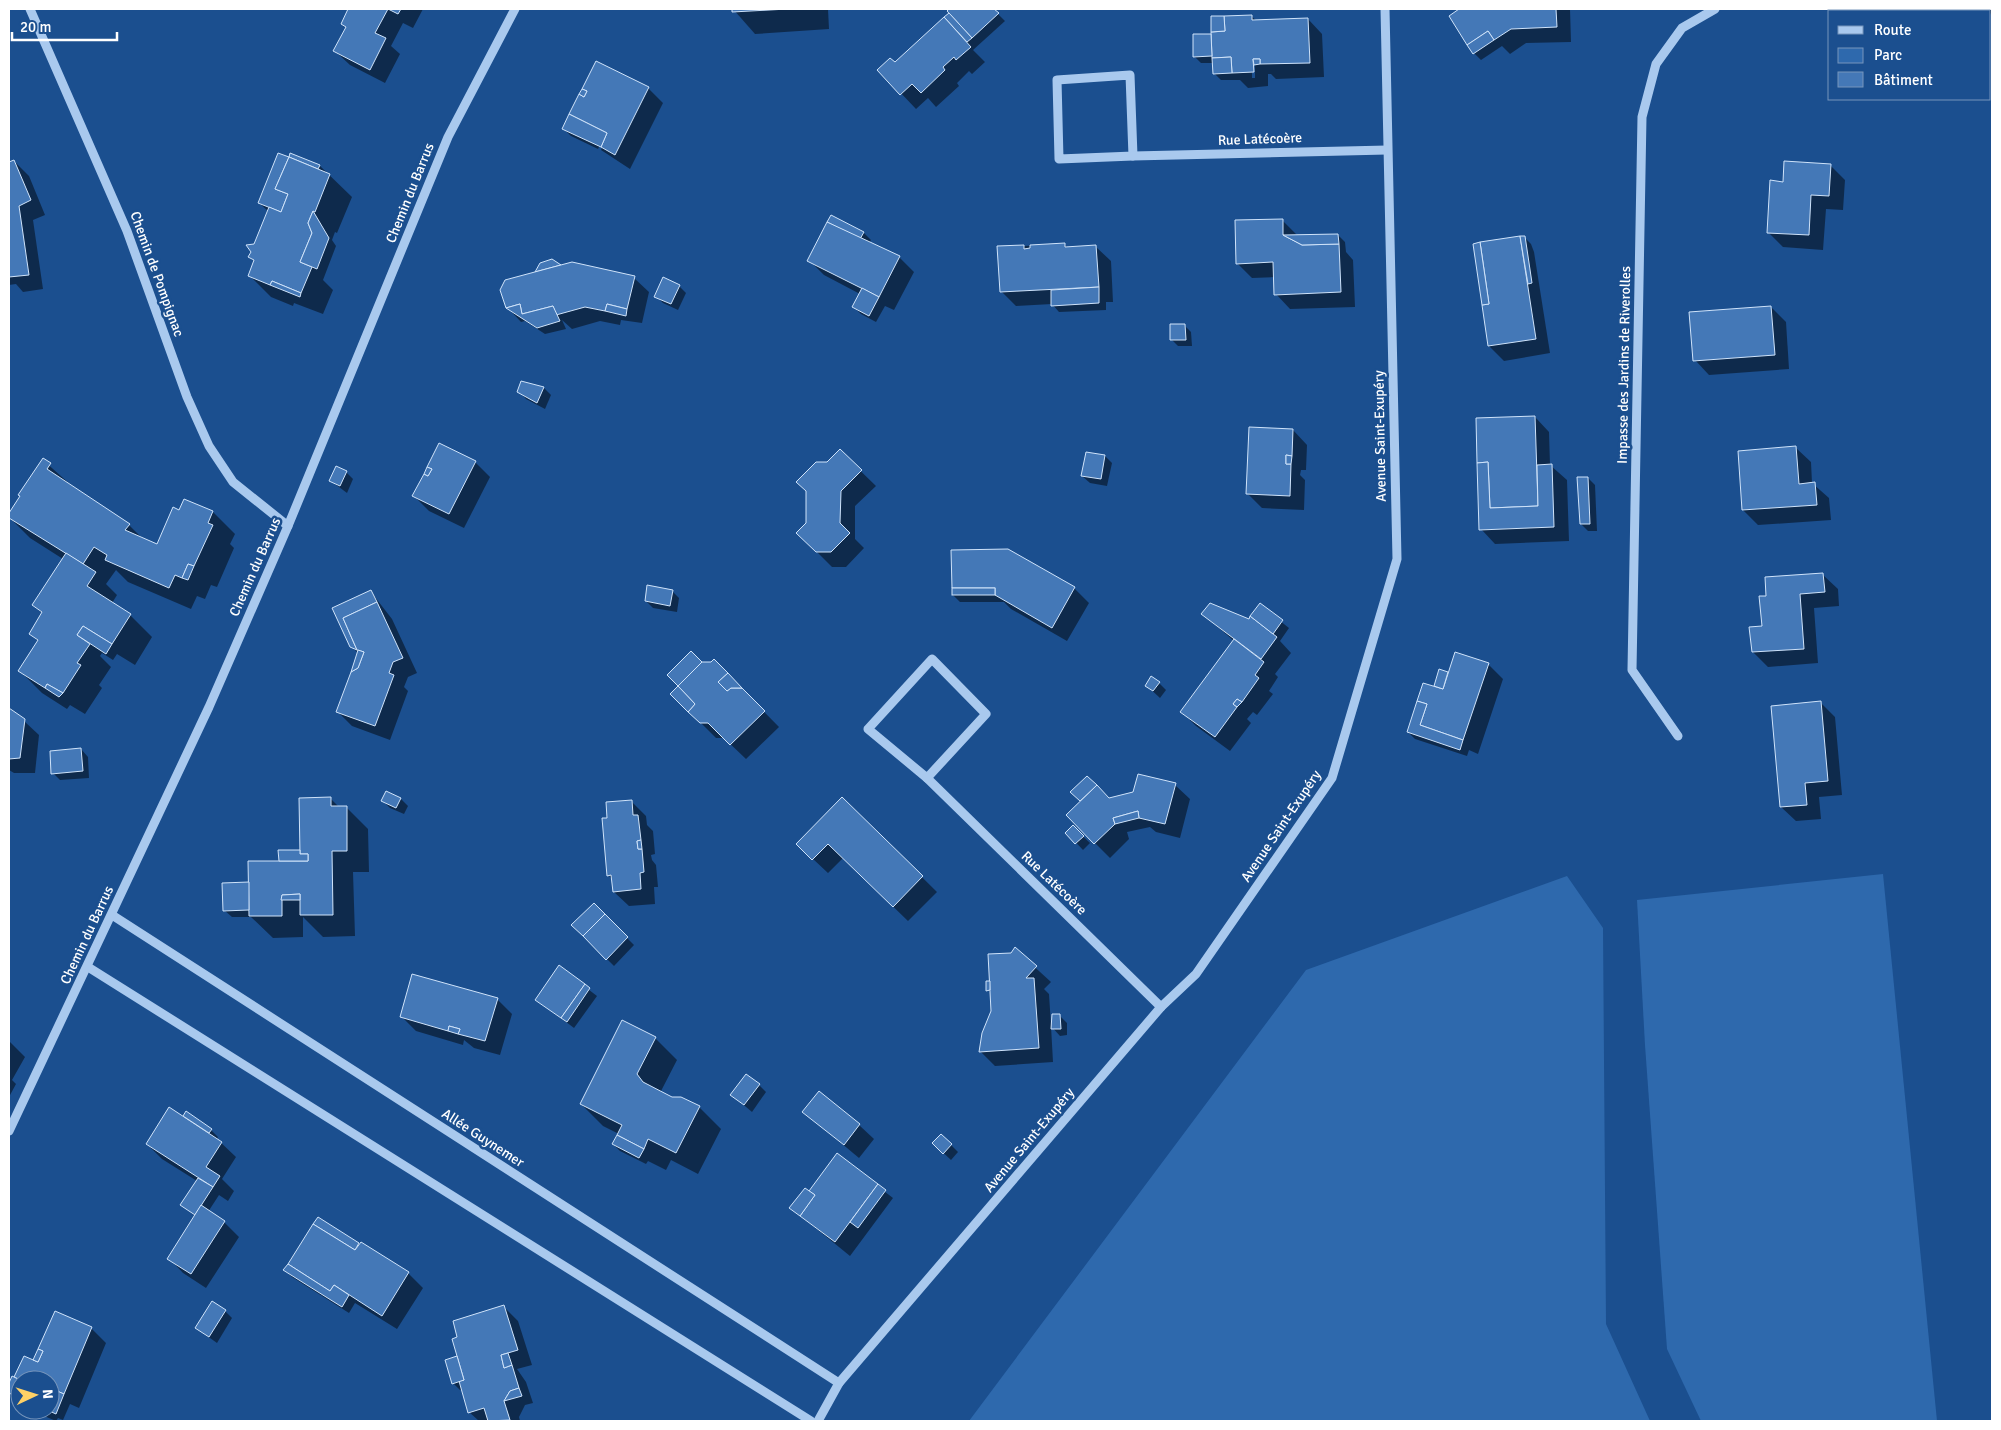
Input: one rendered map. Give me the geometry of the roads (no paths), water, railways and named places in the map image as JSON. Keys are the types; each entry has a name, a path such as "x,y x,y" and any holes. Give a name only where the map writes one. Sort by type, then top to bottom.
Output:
{"street":[{"name":"Chemin de Pompignac","path":"30,9 127,231 187,397 209,446 234,482 288,526"},
{"name":"Chemin du Barrus","path":"9,1131 88,967 209,706 288,526 448,136 515,9"},
{"name":"Avenue Saint-Exupéry","path":"818,1421 839,1383 1161,1007 1196,974 1332,778 1397,560 1385,9"},
{"name":"Impasse des Jardins de Riverolles","path":"1678,736 1632,670 1642,116 1656,64 1682,28 1715,9"},
{"name":"Rue Latécoère","path":"1133,156 1130,75 1058,80 1059,160 1133,156 1387,150"},
{"name":"Rue Latécoère","path":"927,778 986,714 932,659 868,729 927,778 1161,1007"},
{"name":"Allée Guynemer","path":"112,915 839,1383"},
{"path":"88,967 811,1421"}]}
